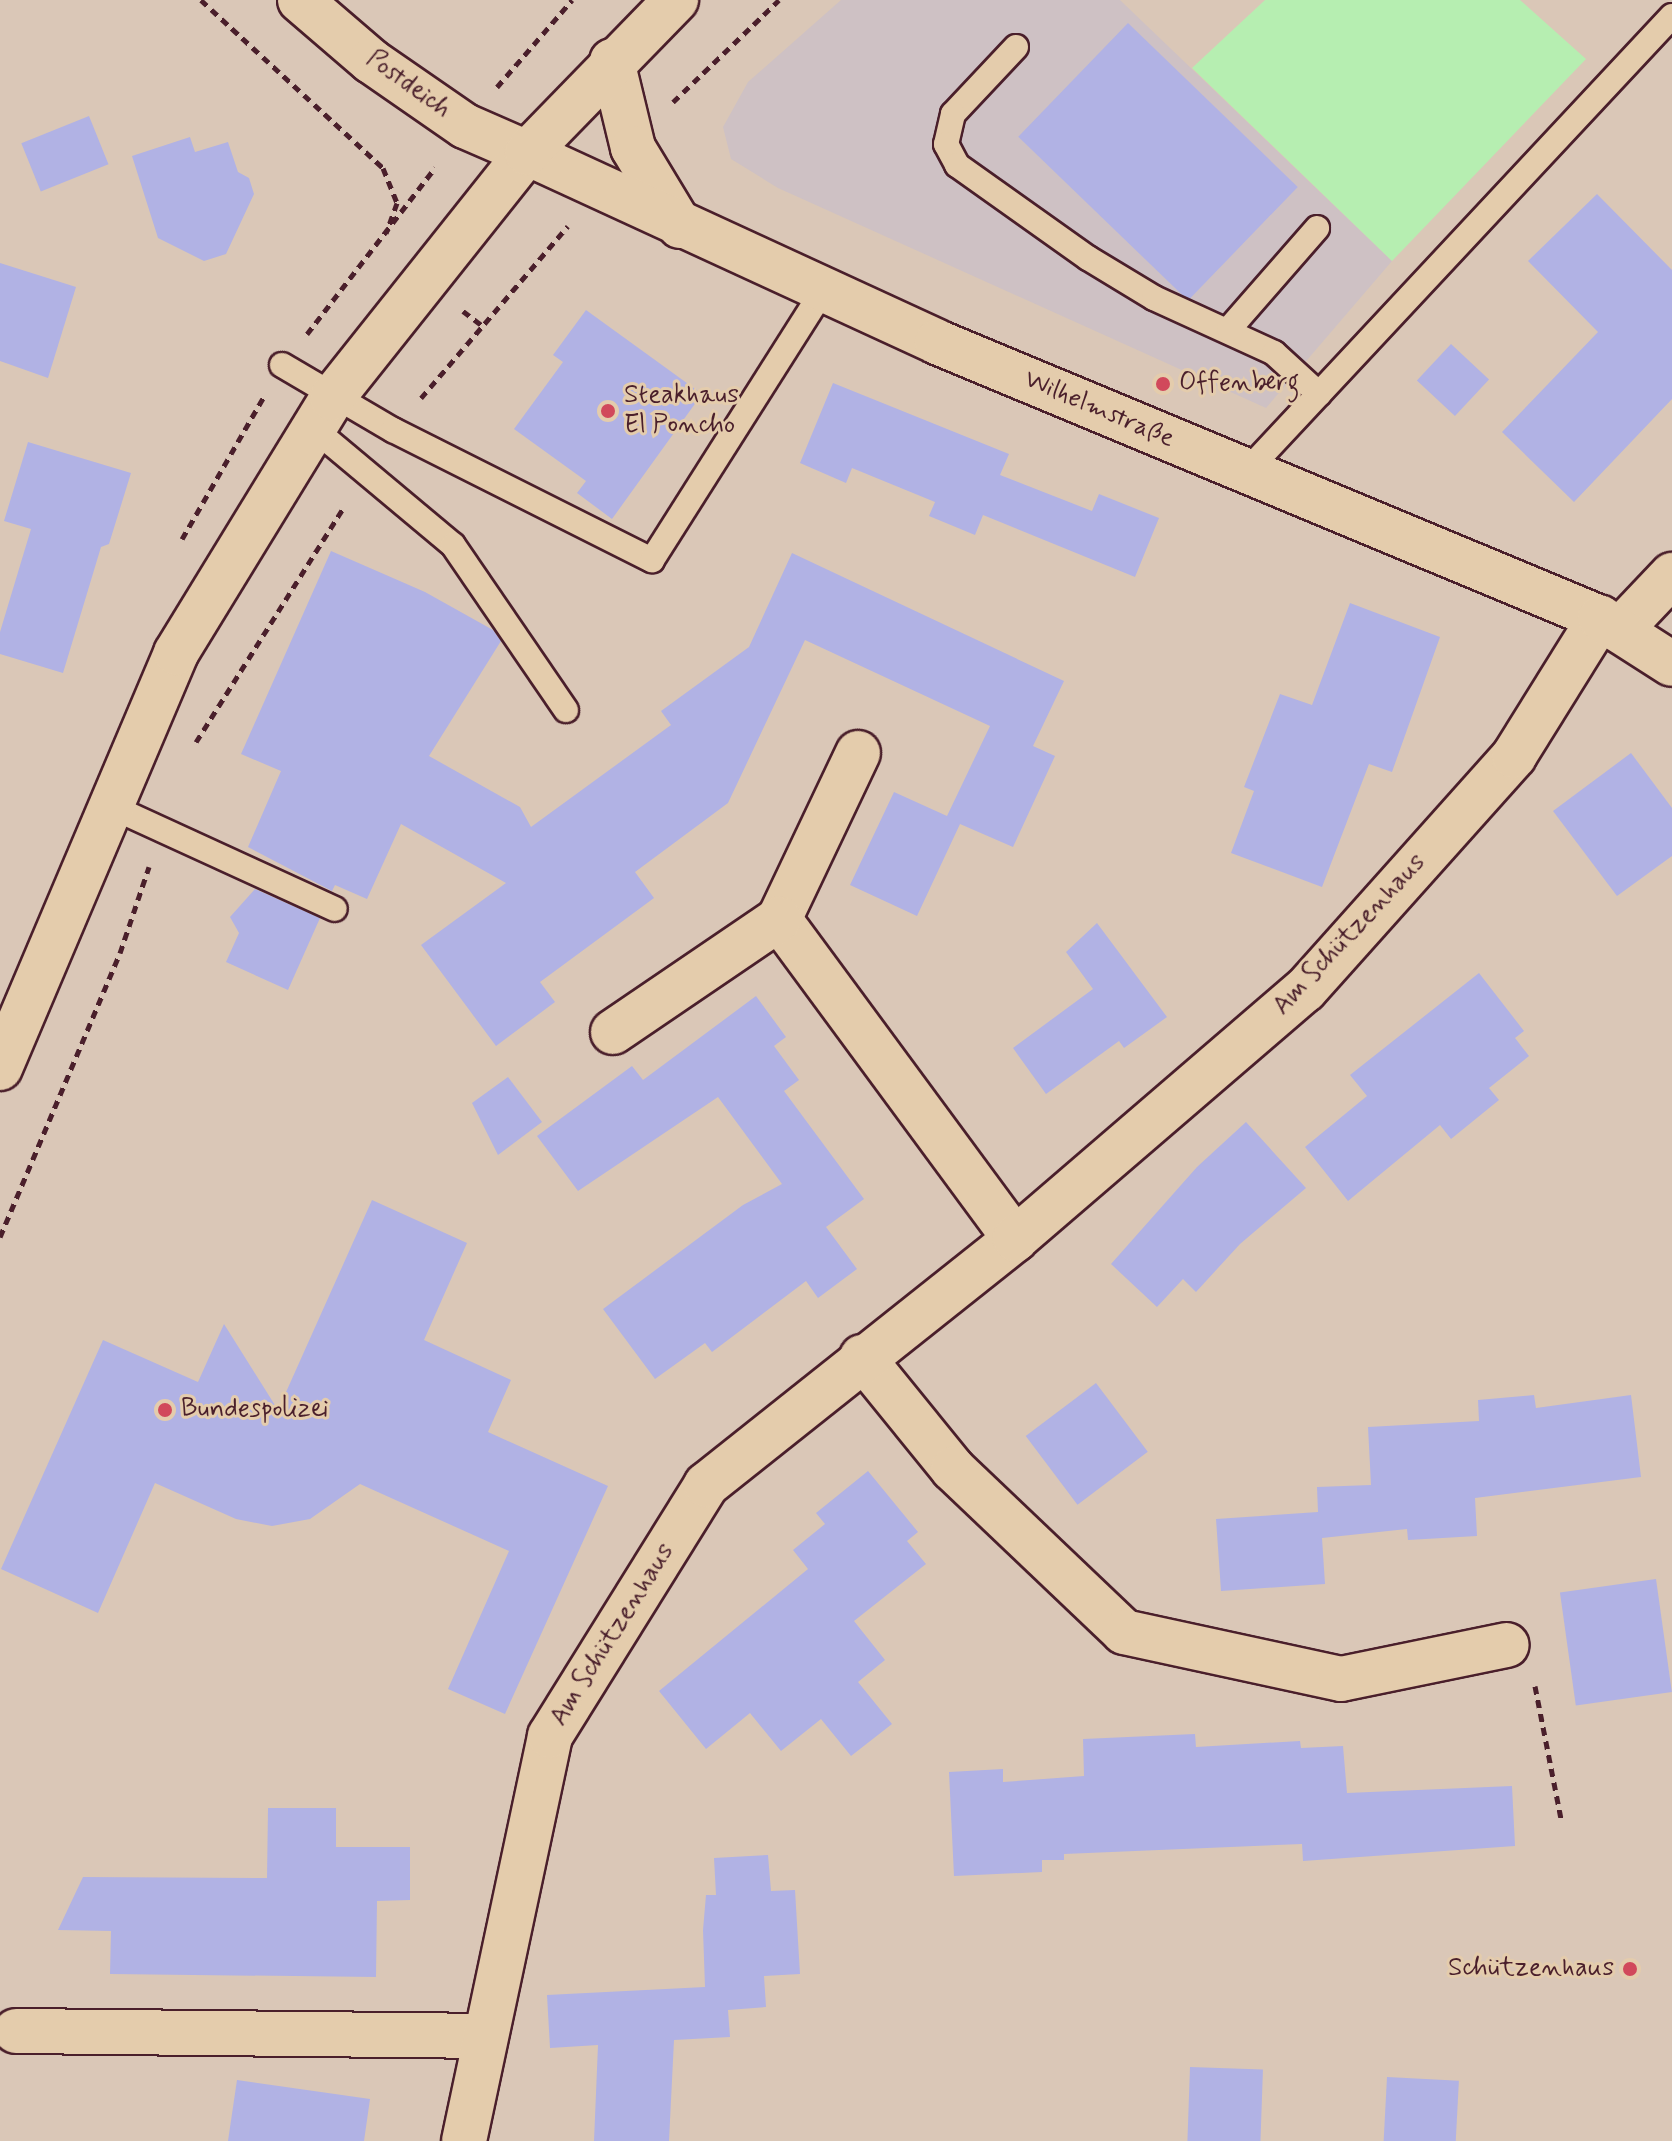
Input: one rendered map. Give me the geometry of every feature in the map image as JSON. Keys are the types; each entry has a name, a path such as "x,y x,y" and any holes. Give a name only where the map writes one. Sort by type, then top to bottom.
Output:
{"street":[{"name":"Postdeich","path":"300,0 371,61 465,126 527,153"},
{"path":"0,1068 176,653 323,413 527,153 612,61 676,0"},
{"path":"612,61 633,148 680,226"},
{"name":"Wilhelmstraße","path":"527,153 823,291 1610,624 1672,664"},
{"name":"Am Schützenhaus","path":"464,2141 550,1736 706,1485 862,1357 1015,1239 1305,990 1514,756 1610,624 1672,575"},
{"path":"613,1032 779,919 858,753"},
{"path":"779,919 1015,1239"},
{"path":"862,1357 953,1469 1124,1632 1341,1679 1507,1645"},
{"path":"8,2031 485,2036"}],"lane":[{"path":"1246,472 1672,16"},
{"path":"1016,47 953,114 946,144 957,165 1088,258 1154,298 1229,329 1274,353 1319,394"},
{"path":"1229,329 1317,228"},
{"path":"323,413 393,430 652,560 823,291"},
{"path":"282,365 323,413 366,472 453,545 566,710"},
{"path":"110,806 335,909"}],"path":[{"path":"201,0 383,168 397,203 383,241 465,126 572,0"},
{"path":"633,148 720,52 779,0"},
{"path":"393,430 599,189"},
{"path":"194,745 366,472"},
{"path":"0,1237 120,953 162,831"},
{"path":"1507,1645 1531,1663 1561,1818"}],"shaded area":[{"path":"841,0 1120,0 1392,261 1266,408 778,188 731,159 723,127 748,82"}],"green space":[{"path":"1265,0 1520,0 1586,59 1392,261 1192,68"}],"building":[{"path":"1128,23 1298,187 1188,301 1018,137"},
{"path":"89,116 108,164 41,192 21,143"},
{"path":"190,137 195,152 228,142 238,172 249,178 254,194 226,254 204,261 158,238 132,156"},
{"path":"1597,194 1672,270 1672,399 1574,502 1502,432 1598,332 1528,261"},
{"path":"0,263 76,287 48,378 0,361"},
{"name":"Steakhaus El Poncho","path":"586,310 702,394 612,519 577,493 586,481 514,429 563,362 553,355"},
{"path":"1451,344 1489,379 1455,416 1417,381"},
{"path":"833,383 1009,454 1000,475 1092,511 1099,494 1159,518 1135,577 983,515 975,535 929,516 935,502 852,468 846,483 800,463"},
{"path":"28,442 131,473 109,544 101,547 63,673 0,654 0,632 31,529 4,521"},
{"path":"331,551 425,592 493,630 501,641 429,756 520,807 531,827 671,725 661,711 749,647 792,553 1064,681 1033,746 1055,756 1013,847 960,824 917,916 850,885 894,792 947,816 990,726 805,640 728,803 635,872 654,898 540,982 555,1002 496,1046 421,945 506,883 401,824 367,899 335,885 332,891 248,847 281,771 241,754"},
{"path":"1350,603 1440,637 1392,772 1369,764 1322,887 1231,853 1254,791 1244,787 1280,694 1312,705"},
{"path":"1631,753 1672,808 1672,856 1617,896 1553,811"},
{"path":"255,889 320,918 288,990 226,962 239,933 230,917"},
{"path":"1097,923 1167,1017 1124,1048 1119,1041 1046,1094 1013,1048 1093,989 1066,952"},
{"path":"1479,973 1524,1031 1515,1038 1529,1056 1489,1088 1499,1100 1451,1139 1440,1125 1348,1201 1305,1147 1367,1096 1350,1075"},
{"path":"756,996 786,1037 774,1046 799,1080 784,1091 864,1199 826,1227 857,1269 818,1298 806,1281 712,1352 705,1343 655,1379 603,1309 743,1205 782,1184 718,1097 578,1191 537,1136 632,1066 643,1080"},
{"path":"508,1077 542,1122 498,1155 472,1103"},
{"path":"1246,1122 1306,1188 1240,1244 1196,1292 1183,1279 1157,1307 1111,1264 1197,1167"},
{"name":"Bundespolizei","path":"372,1200 467,1243 424,1340 511,1380 488,1432 608,1486 505,1714 448,1689 509,1551 360,1484 310,1519 272,1526 236,1519 155,1483 98,1613 1,1569 103,1340 198,1382 224,1324 278,1410"},
{"path":"1096,1383 1148,1452 1077,1505 1026,1436"},
{"path":"1534,1395 1536,1408 1631,1395 1641,1477 1475,1498 1477,1536 1408,1540 1407,1529 1322,1538 1325,1584 1221,1591 1216,1519 1318,1512 1317,1487 1371,1485 1368,1427 1479,1421 1478,1400"},
{"path":"868,1471 918,1532 907,1541 926,1564 854,1621 885,1660 858,1682 892,1724 851,1756 821,1719 781,1751 750,1713 706,1749 659,1691 808,1569 793,1550 825,1524 816,1513"},
{"path":"1656,1579 1672,1692 1576,1705 1560,1592"},
{"path":"1195,1734 1196,1747 1300,1741 1301,1748 1343,1746 1347,1793 1512,1786 1515,1846 1303,1861 1302,1844 1064,1854 1064,1860 1042,1860 1042,1872 954,1876 949,1772 1003,1769 1003,1782 1084,1776 1083,1739"},
{"path":"268,1808 336,1808 336,1847 410,1847 410,1900 377,1901 376,1977 110,1974 111,1931 58,1930 83,1877 267,1878"},
{"path":"768,1855 771,1891 795,1890 800,1974 764,1976 766,2007 728,2010 730,2037 674,2040 669,2141 594,2141 598,2045 550,2048 547,1995 705,1987 703,1930 706,1895 716,1895 714,1858"},
{"path":"1190,2067 1263,2070 1260,2141 1187,2141"},
{"path":"1387,2077 1459,2081 1456,2141 1384,2141"},
{"path":"237,2080 370,2099 364,2141 228,2141"}],"place":[{"name":"Offenberg","path":"1163,384"},
{"name":"Steakhaus El Poncho","path":"608,411"},
{"name":"Bundespolizei","path":"165,1410"},
{"name":"Schützenhaus","path":"1630,1969"}]}
